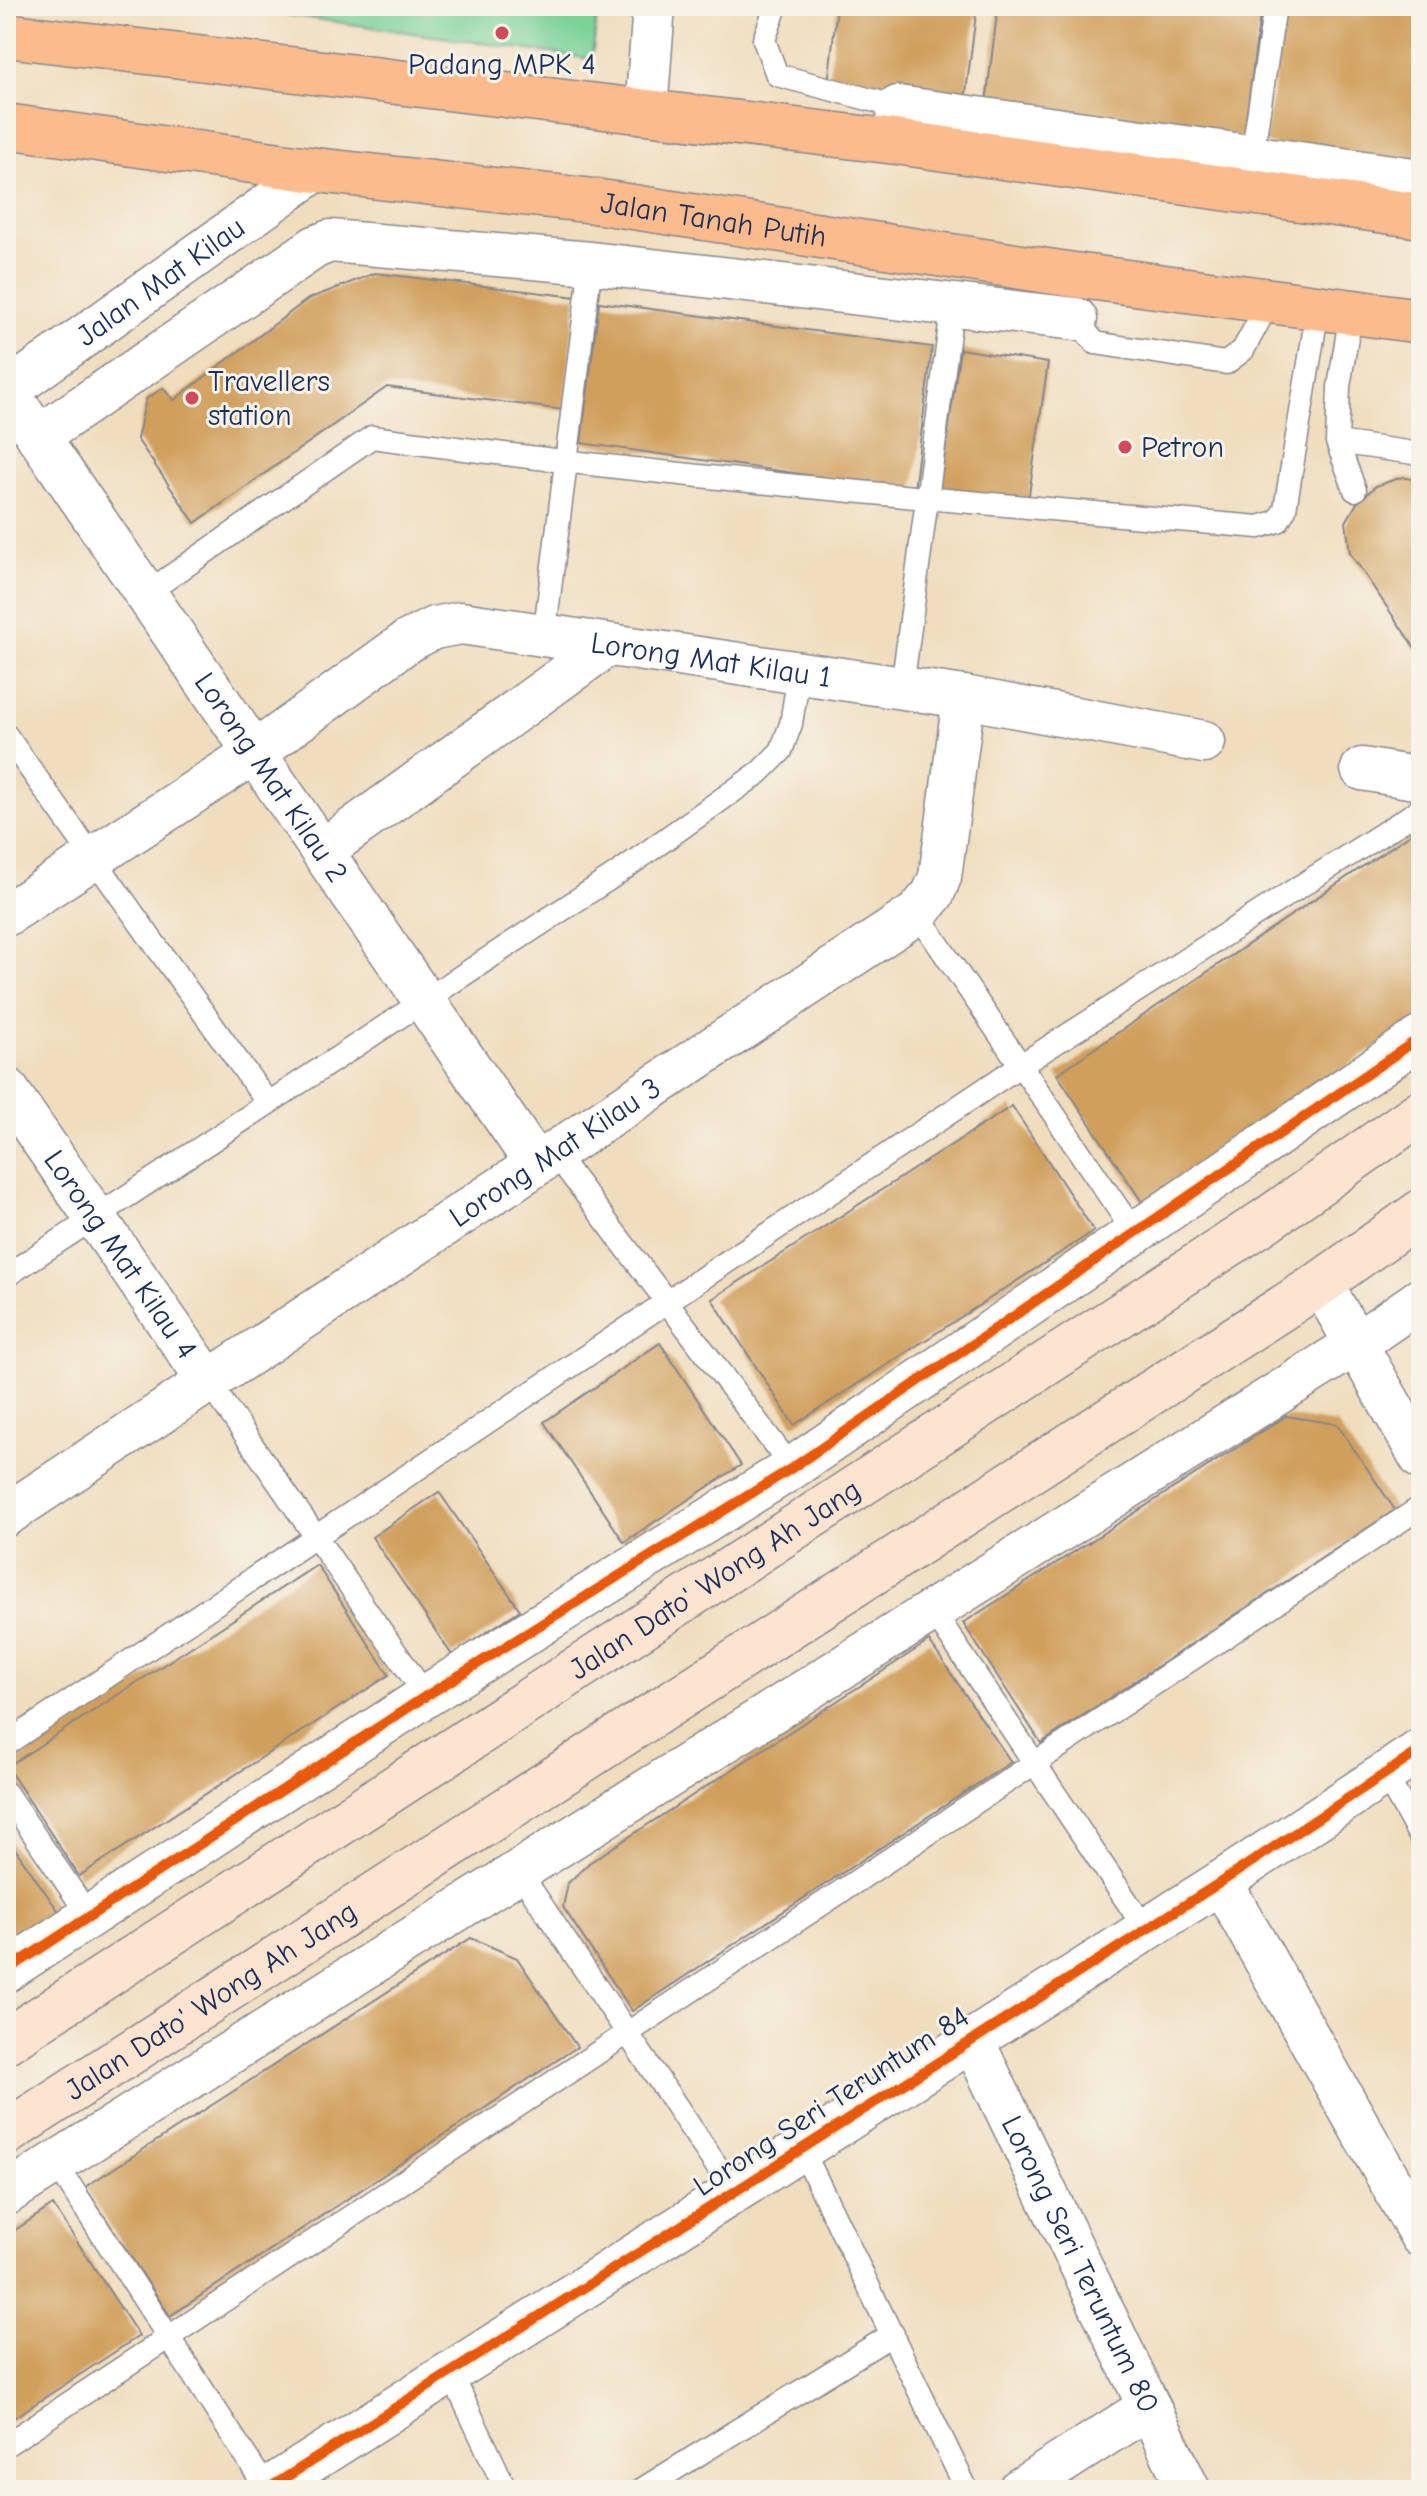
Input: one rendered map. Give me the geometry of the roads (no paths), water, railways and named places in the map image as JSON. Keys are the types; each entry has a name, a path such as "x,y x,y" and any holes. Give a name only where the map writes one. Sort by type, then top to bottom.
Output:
{"highway":[{"path":"6,35 646,112 897,124 1421,216"},
{"name":"Jalan Tanah Putih","path":"6,126 316,170 594,201 1074,275 1421,321"}],"main road":[{"name":"Jalan Dato' Wong Ah Jang","path":"6,2041 1262,1223 1404,1124"},
{"name":"Jalan Dato' Wong Ah Jang","path":"6,2133 1321,1283 1421,1212"}],"street":[{"path":"646,112 654,6"},
{"path":"897,124 1252,156 1421,180"},
{"name":"Jalan Mat Kilau","path":"6,391 316,170"},
{"path":"591,263 594,201"},
{"path":"38,437 322,242 591,263 953,302 1076,319"},
{"name":"Lorong Mat Kilau 2","path":"6,391 425,1002 545,1158"},
{"name":"Lorong Mat Kilau 1","path":"6,915 254,753 408,641 434,628 461,623 964,697 1204,742"},
{"path":"322,851 606,646"},
{"name":"Lorong Mat Kilau 3","path":"6,1515 917,913 933,894 940,877 964,697"},
{"path":"1362,769 1421,779"},
{"path":"6,1971 426,1696 792,1468 1421,1037"},
{"path":"1356,1084 1404,1124"},
{"name":"Lorong Mat Kilau 4","path":"6,1088 208,1381"},
{"path":"1321,1283 1356,1344 1409,1410 1421,1458"},
{"path":"6,2194 520,1873 1356,1344 1421,1299"},
{"path":"792,1468 829,1507"},
{"name":"Lorong Seri Teruntum 84","path":"280,2486 801,2147 1221,1882 1421,1750"},
{"path":"1221,1882 1421,2236"},
{"name":"Lorong Seri Teruntum 80","path":"972,2039 1189,2490"},
{"path":"1019,2490 1149,2407"}],"lane":[{"path":"776,6 764,40 777,75 897,124"},
{"path":"1252,156 1275,6"},
{"path":"544,637 591,263"},
{"path":"1074,275 1076,319 1090,338 1103,345 1226,363 1243,350 1269,302"},
{"path":"902,688 953,302"},
{"path":"145,594 372,437 566,463 926,501 1259,527 1278,521 1285,509 1334,310"},
{"path":"1334,310 1339,387 1337,442 1355,490"},
{"path":"1337,442 1421,454"},
{"path":"6,1276 618,873 760,772 781,751 791,724 799,673"},
{"path":"6,735 267,1102"},
{"path":"6,1744 1021,1065 1421,809"},
{"path":"917,913 1134,1232"},
{"path":"545,1158 668,1302 792,1468"},
{"path":"208,1381 426,1696"},
{"path":"6,2445 1421,1507"},
{"path":"933,1611 1146,1930"},
{"path":"1385,1774 1421,1838"},
{"path":"6,1793 89,1916"},
{"path":"520,1873 734,2192"},
{"path":"801,2147 967,2490"},
{"path":"55,2162 166,2338 280,2486"},
{"path":"641,2490 893,2334"},
{"path":"451,2373 506,2490"}],"place":[{"name":"Padang MPK 4","path":"502,33"},
{"name":"Travellers station","path":"192,398"},
{"name":"Petron","path":"1125,447"}]}
